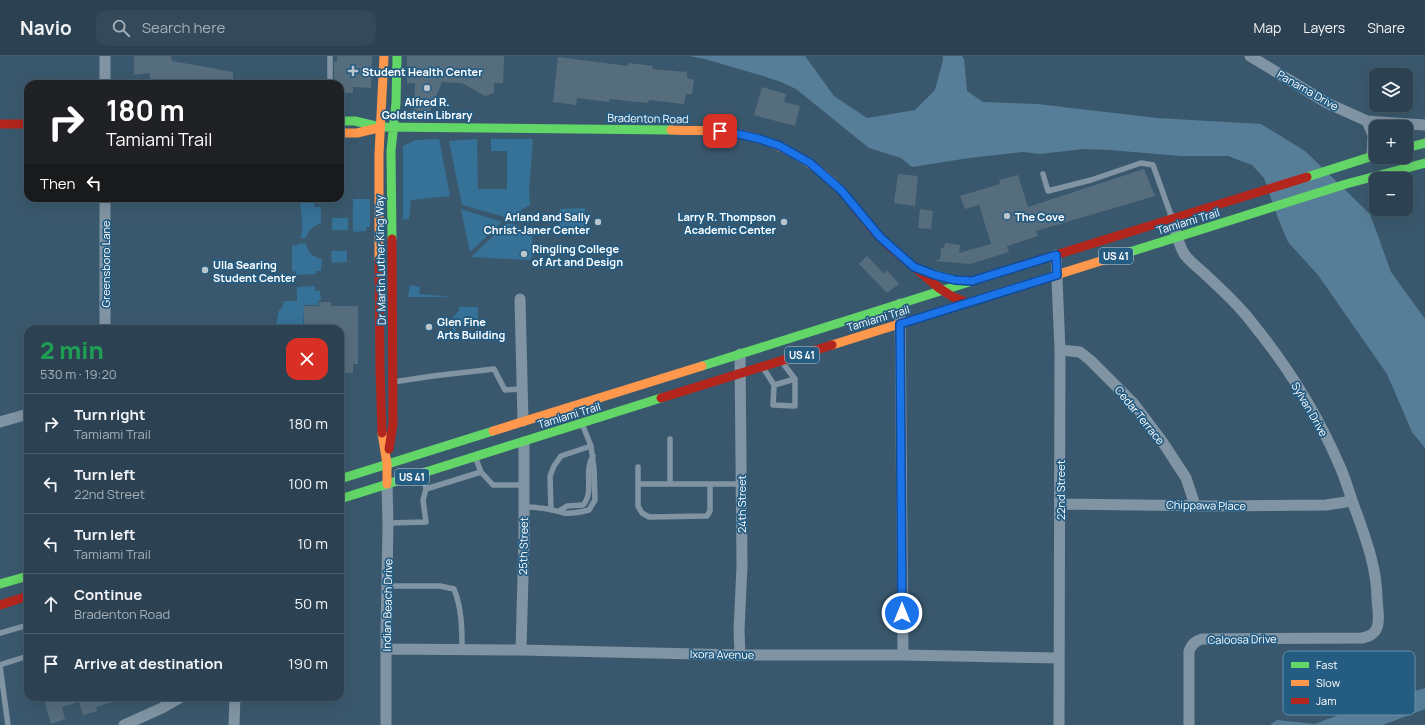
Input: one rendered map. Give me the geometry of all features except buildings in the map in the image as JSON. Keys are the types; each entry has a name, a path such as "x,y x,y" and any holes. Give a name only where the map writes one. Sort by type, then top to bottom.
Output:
{"main road":[{"name":"Dr Martin Luther King Way","path":"384,56 379,154 381,426 387,464"},
{"name":"Dr Martin Luther King Way","path":"387,484 387,464 393,424 391,197 397,56"},
{"name":"Bradenton Road","path":"344,121 355,121 380,127 720,131 760,139 780,146 810,163 841,190 880,237 942,291 955,299 968,303"},
{"path":"0,124 24,124"},
{"name":"Bradenton Road","path":"344,133 357,133 380,127"},
{"path":"1413,146 1425,143"},
{"name":"Tamiami Trail","path":"344,478 1369,157"},
{"name":"Tamiami Trail","path":"344,498 1346,184 1425,163"},
{"name":"Bradenton Road","path":"914,267 935,275 955,280 972,281"},
{"path":"524,442 531,429 560,410"},
{"path":"484,454 509,436 523,421"},
{"path":"0,584 24,577"},
{"path":"0,605 24,597"}],"street":[{"path":"105,56 105,80"},
{"name":"Panama Drive","path":"1250,56 1327,103 1367,121 1425,126"},
{"path":"1367,121 1369,126"},
{"name":"Greensboro Lane","path":"105,202 105,325"},
{"name":"Sylvan Drive","path":"1172,218 1177,237 1185,255 1224,291 1253,323 1279,358 1326,438 1341,469 1364,534 1373,565 1377,591 1378,628 1374,634"},
{"name":"22nd Street","path":"1056,255 1060,350 1059,725"},
{"path":"520,299 523,421"},
{"path":"900,304 903,655"},
{"name":"Cedar Terrace","path":"1060,350 1080,352 1134,404 1162,440 1186,478 1195,505"},
{"name":"24th Street","path":"740,354 740,655"},
{"path":"0,422 24,415"},
{"name":"25th Street","path":"521,650 524,442"},
{"name":"Indian Beach Drive","path":"386,725 387,484"},
{"name":"Chippawa Place","path":"1060,504 1213,506 1326,505 1352,501"},
{"name":"Caloosa Drive","path":"1189,725 1189,651 1192,645 1197,641 1202,639 1362,638 1369,637 1374,634"},
{"name":"Ixora Avenue","path":"386,649 521,650 740,655 903,655 1058,658"},
{"path":"124,725 174,701"},
{"path":"234,725 235,701"}],"lane":[{"path":"330,56 330,80"},
{"path":"1043,174 1048,191 1091,180 1141,163 1153,165 1172,218"},
{"path":"763,367 774,385 773,405 795,406 795,379 781,361"},
{"path":"393,382 494,368 504,390 522,389"},
{"path":"774,385 795,379"},
{"path":"524,507 541,508 565,513 589,510 594,500 593,456 591,446 582,424"},
{"path":"670,439 670,484"},
{"path":"551,510 550,476 554,466 561,456 591,446"},
{"path":"475,457 481,472 493,485 524,485"},
{"path":"638,467 638,506 639,510 645,516 654,518 707,516 710,511 710,484"},
{"path":"426,489 481,472"},
{"path":"388,523 426,522 423,500 426,489 423,473"},
{"path":"638,484 741,484"},
{"path":"387,586 440,586 454,590 460,609 462,649"},
{"path":"0,633 24,625"},
{"path":"8,725 0,666 24,657"}],"shaded area":[{"path":"689,56 805,56 834,96 867,118 915,110 935,90 943,56 962,56 964,59 967,91 983,102 1037,104 1157,118 1261,124 1305,151 1369,213 1391,272 1425,319 1425,448 1412,432 1387,374 1318,275 1288,242 1264,178 1252,165 1228,156 1181,156 1083,149 1040,154 1023,152 969,158 912,167 901,158 869,148 796,89 763,76 705,59"},
{"path":"439,139 450,196 411,200 409,219 403,220 403,146 416,140"},
{"path":"477,139 478,189 507,189 507,151 491,151 491,139 533,139 529,190 530,205 521,210 518,217 505,217 462,205 449,141"},
{"path":"353,199 370,199 370,227 366,227 366,231 353,232"},
{"path":"300,202 315,202 314,207 321,207 321,223 311,229 306,238 300,238 302,225"},
{"path":"585,208 585,235 560,235 560,209"},
{"path":"461,209 502,222 470,252"},
{"path":"332,218 348,218 348,230 332,230"},
{"path":"506,224 515,224 525,233 532,235 533,255 530,260 471,257"},
{"path":"306,243 311,254 322,259 321,271 316,271 316,274 296,275 296,271 292,272 292,245 297,246 297,244"},
{"path":"331,251 347,251 347,262 332,263"},
{"path":"410,285 420,287 419,294 453,297 408,297"},
{"path":"315,286 315,291 320,291 321,300 318,301 318,305 304,305 303,325 276,325 279,310 282,308 284,301 297,301 297,287"},
{"path":"459,307 478,307 478,326 456,326 455,340 440,339 440,333 453,332 453,317 459,311"},
{"path":"1425,688 1425,709 1415,713 1415,691"},
{"path":"1338,715 1409,715 1383,725 1270,725 1277,720 1315,724"}],"traffic: fast":[{"path":"392,239 391,151 396,103 397,56"},
{"path":"344,121 355,121 380,127 671,130"},
{"path":"1413,146 1425,143"},
{"path":"1307,177 1369,157"},
{"path":"1120,255 1346,184 1425,163"},
{"path":"923,271 955,280 970,281"},
{"path":"702,366 1004,271"},
{"path":"344,498 661,398"},
{"path":"344,478 493,431"},
{"path":"0,584 24,577"}],"traffic: slow":[{"path":"379,260 379,154 384,56"},
{"path":"344,133 357,133 378,128"},
{"path":"671,130 721,131 771,143 801,158 828,178 841,190"},
{"path":"832,345 1120,255"},
{"path":"493,431 702,366"},
{"path":"382,433 387,464 387,484"}],"traffic: jam":[{"path":"0,124 24,124"},
{"path":"1004,271 1307,177"},
{"path":"841,190 873,230 891,248 939,288 953,297 968,303"},
{"path":"389,449 393,424 392,239"},
{"path":"379,260 382,433"},
{"path":"661,398 832,345"},
{"path":"0,605 24,597"}],"place":[{"name":"Student Health Center","path":"353,71"},
{"name":"Alfred R. Goldstein Library","path":"427,88"},
{"name":"The Cove","path":"1007,216"},
{"name":"Arland and Sally Christ-Janer Center","path":"598,222"},
{"name":"Larry R. Thompson Academic Center","path":"784,222"},
{"name":"Ringling College of Art and Design","path":"524,254"},
{"name":"Ulla Searing Student Center","path":"205,270"},
{"name":"Glen Fine Arts Building","path":"429,327"}],"route":[{"path":"720,131 760,139 780,146 810,163 841,190 880,237 914,267 935,275 955,280 972,281 1056,255 1057,275 900,324 902,613"}]}
